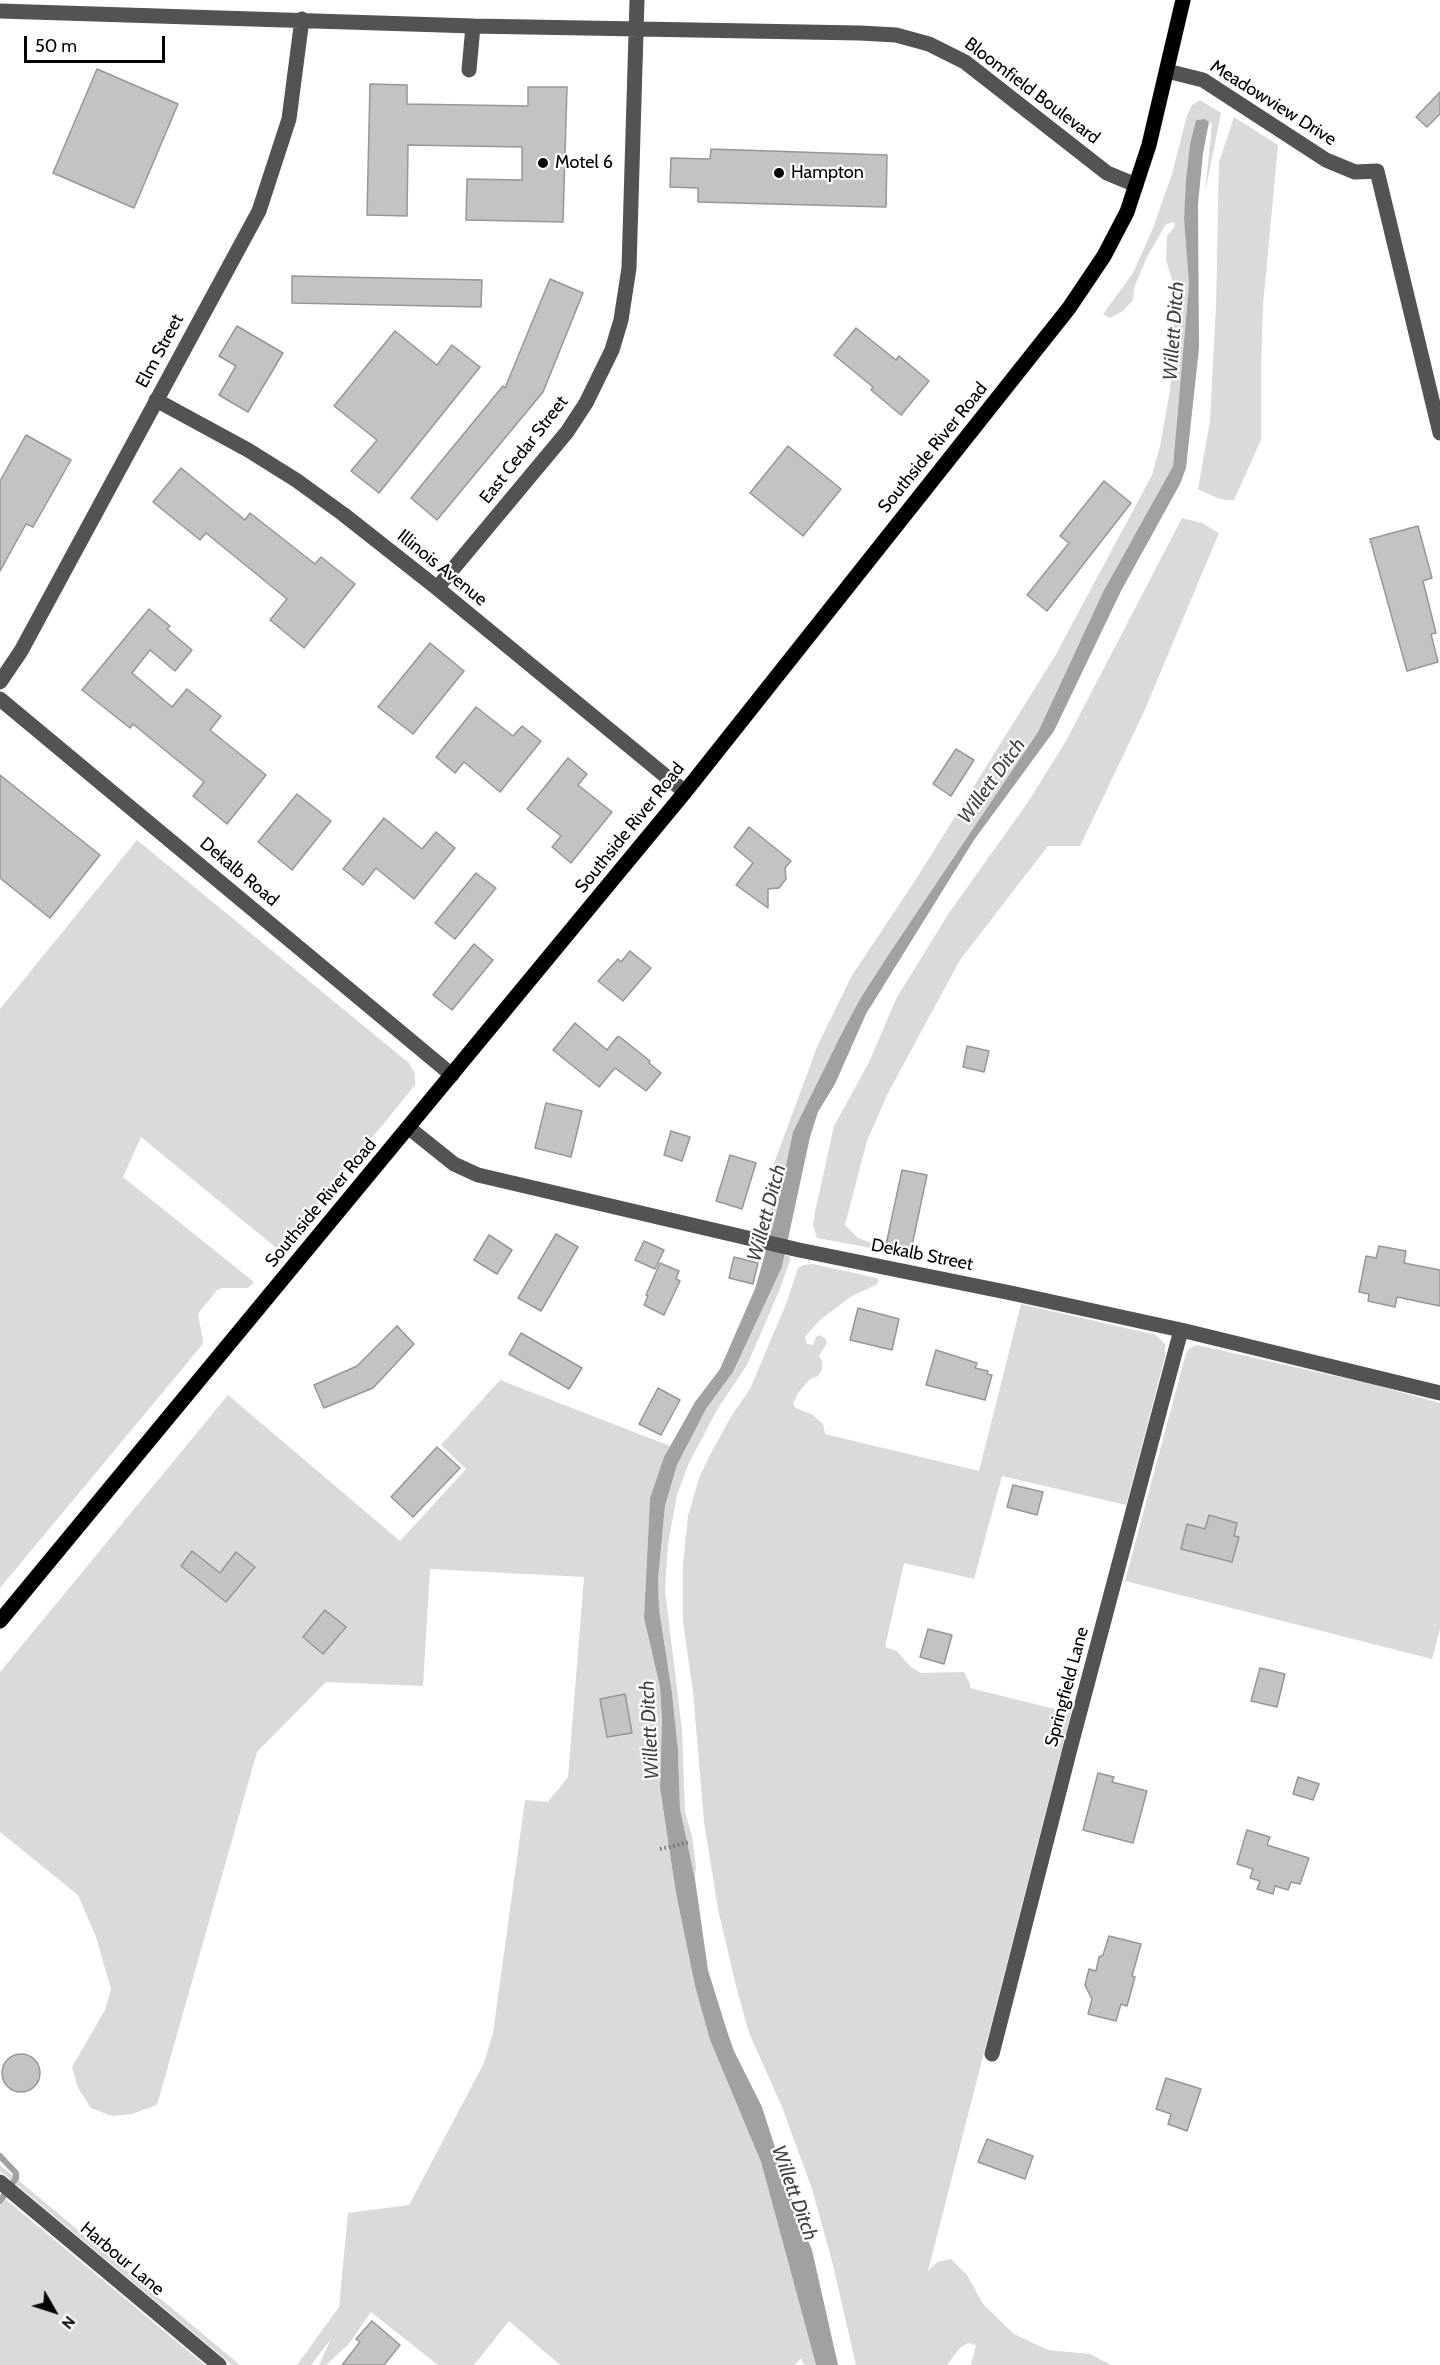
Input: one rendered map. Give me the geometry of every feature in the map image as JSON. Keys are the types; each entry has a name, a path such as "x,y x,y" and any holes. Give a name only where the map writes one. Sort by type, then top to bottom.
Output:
{"main road":[{"name":"Southside River Road","path":"0,1621 685,792 1070,308 1118,232 1136,185 1149,145 1183,0"}],"street":[{"name":"East Cedar Street","path":"437,588 567,432 586,403 612,350 621,320 629,268 637,0"},
{"name":"Bloomfield Boulevard","path":"0,10 473,26 896,35 922,41 966,62 1107,173 1136,185"},
{"name":"Elm Street","path":"0,682 18,657 259,211 289,119 302,19"},
{"path":"469,70 473,26"},
{"name":"Meadowview Drive","path":"1167,71 1203,80 1326,160 1355,172 1377,171 1440,433"},
{"name":"Illinois Avenue","path":"156,400 248,450 296,480 343,514 437,588 685,792"},
{"name":"Dekalb Road","path":"0,699 452,1075"},
{"name":"Dekalb Street","path":"409,1128 454,1164 478,1175 794,1249 1181,1330 1440,1393"},
{"name":"Springfield Lane","path":"992,2054 1181,1330"},
{"name":"Harbour Lane","path":"0,2182 219,2365"}],"path":[{"path":"660,1849 690,1842"}],"shaded area":[{"path":"1200,100 1221,113 1205,193 1212,124 1205,119 1196,120 1190,144 1184,219 1189,284 1173,466 1103,592 1038,732 860,999 793,1132 770,1236 764,1234 780,1169 773,1166 817,1047 851,977 918,876 1055,656 1152,475 1170,391 1176,293 1166,260 1167,236 1175,226 1174,222 1166,224 1147,257 1134,288 1133,300 1123,311 1110,318 1103,314 1133,273 1153,228 1172,174 1187,115 1192,105"},
{"path":"1234,117 1278,145 1263,305 1261,440 1234,500 1225,500 1198,489 1210,421 1216,306 1219,162"},
{"path":"1205,119 1209,122 1203,153 1198,204 1199,348 1186,468 1180,484 1121,591 1054,731 974,840 866,1014 835,1084 818,1112 810,1137 782,1267 733,1372 706,1409 677,1465 665,1506 658,1580 659,1609 678,1750 680,1809 695,1879 708,1970 734,2051 762,2107 795,2209 812,2250 838,2365 816,2365 761,2162 710,2040 695,1986 676,1893 660,1788 662,1722 660,1687 644,1618 650,1498 664,1457 695,1402 720,1369 755,1289 775,1218 793,1132 842,1033 860,999 891,951 1038,732 1103,592 1173,466 1189,284 1184,219 1186,180 1190,144 1196,120"},
{"path":"1182,518 1202,523 1219,533 1143,714 1080,846 1048,846 960,960 888,1093 867,1141 845,1225 858,1238 872,1243 876,1249 817,1238 813,1225 834,1126 869,1062 897,997 949,913 1028,802 1066,741"},
{"path":"137,840 409,1063 415,1074 415,1085 280,1251 141,1137 123,1177 254,1282 248,1288 217,1290 198,1314 202,1345 0,1588 0,1009"},
{"path":"785,1255 791,1257 780,1289 747,1365 718,1408 688,1465 677,1495 668,1544 665,1590 682,1730 685,1812 692,1836 695,1878 680,1809 678,1750 659,1609 658,1580 665,1506 677,1465 706,1409 733,1372 782,1267"},
{"path":"813,1264 877,1278 879,1281 876,1285 852,1296 837,1307 819,1321 805,1337 807,1344 813,1345 819,1335 825,1338 827,1343 819,1356 822,1361 822,1370 818,1376 810,1379 798,1393 793,1404 796,1408 813,1415 823,1424 825,1434 979,1471 1021,1304 1156,1335 1165,1344 1165,1357 1126,1505 1002,1476 974,1579 904,1563 885,1647 897,1651 910,1666 921,1673 964,1672 970,1688 1071,1713 928,2271 937,2262 951,2259 967,2275 983,2304 1014,2334 1048,2350 1090,2354 1111,2365 971,2365 976,2345 968,2343 960,2348 947,2365 856,2365 832,2261 812,2189 782,2107 749,2033 736,1986 718,1909 704,1822 693,1692 683,1622 683,1565 688,1516 699,1478 730,1418 750,1389 786,1304 798,1268"},
{"path":"1197,1345 1375,1385 1440,1403 1440,1629 1432,1659 1125,1581 1186,1353"},
{"path":"500,1380 670,1446 650,1498 644,1618 660,1687 662,1722 660,1788 676,1893 695,1986 710,2040 761,2162 816,2365 804,2365 801,2358 795,2365 560,2365 509,2321 474,2365 438,2365 371,2312 349,2344 326,2365 319,2365 331,2339 311,2365 297,2365 339,2307 348,2213 409,2205 484,2063 493,2033 525,1800 548,1802 568,1777 584,1577 430,1569 423,1686 326,1682 257,1752 157,2105 132,2114 112,2116 91,2108 78,2088 72,2067 105,2010 111,1989 96,1937 78,1895 0,1832 0,1672 228,1395 400,1541 466,1469 441,1445"},
{"path":"0,2165 240,2365 232,2365 0,2171"},
{"path":"0,2194 9,2202 205,2365 0,2365"}],"building":[{"path":"97,69 178,104 134,208 53,173"},
{"name":"Motel 6","path":"370,84 407,85 407,104 528,106 528,87 567,87 563,222 466,220 467,179 522,180 522,147 408,145 407,216 367,215"},
{"path":"1440,92 1440,114 1427,127 1416,117"},
{"name":"Hampton","path":"711,149 887,155 886,207 698,202 698,188 670,187 671,158 710,159"},
{"path":"292,276 482,280 481,307 292,303"},
{"path":"550,279 583,293 543,392 437,520 411,498 503,386 505,388"},
{"path":"237,326 283,353 248,412 219,395 236,366 219,356"},
{"path":"856,328 896,360 899,356 929,381 901,415 871,390 873,387 834,355"},
{"path":"395,331 437,365 452,345 480,367 379,493 351,471 377,440 334,406"},
{"path":"26,435 71,460 33,527 26,524 0,571 0,481"},
{"path":"788,446 841,489 803,536 750,493"},
{"path":"181,468 245,520 250,513 315,564 321,557 355,584 304,648 270,620 287,599 206,533 200,540 153,502"},
{"path":"1104,481 1131,503 1047,611 1027,595 1069,543 1060,536"},
{"path":"1418,526 1432,578 1423,581 1436,633 1431,634 1438,662 1407,671 1370,539"},
{"path":"149,609 170,626 167,629 192,650 175,671 150,650 132,673 172,707 187,689 221,716 210,730 266,775 227,824 193,796 204,782 133,724 130,728 82,690"},
{"path":"430,643 464,671 413,734 378,707"},
{"path":"476,707 513,736 522,726 541,741 500,792 464,762 455,773 436,757"},
{"path":"956,749 974,760 951,796 933,784"},
{"path":"568,758 587,774 578,785 612,812 571,863 552,847 561,836 527,809"},
{"path":"0,775 100,855 50,918 0,878"},
{"path":"297,794 331,821 292,870 258,842"},
{"path":"384,818 422,849 436,832 455,848 414,899 376,868 363,885 343,869"},
{"path":"749,827 791,861 785,868 786,879 779,888 768,889 768,908 736,885 753,863 734,847"},
{"path":"476,873 496,888 455,939 435,923"},
{"path":"474,944 493,960 452,1010 433,995"},
{"path":"630,951 651,968 623,1001 598,981 618,959 621,962"},
{"path":"575,1023 607,1050 617,1037 620,1037 661,1073 646,1091 615,1068 599,1087 553,1050"},
{"path":"967,1046 989,1051 984,1072 963,1067"},
{"path":"546,1103 582,1111 571,1157 535,1148"},
{"path":"671,1131 690,1137 682,1161 664,1155"},
{"path":"730,1155 756,1163 742,1209 716,1201"},
{"path":"902,1170 927,1175 911,1250 886,1245"},
{"path":"556,1234 578,1247 541,1311 518,1298"},
{"path":"489,1235 512,1250 497,1274 474,1260"},
{"path":"644,1241 664,1250 655,1269 635,1260"},
{"path":"1379,1246 1406,1251 1404,1263 1440,1270 1440,1306 1397,1297 1395,1307 1368,1301 1369,1294 1359,1292 1366,1256 1376,1258"},
{"path":"734,1257 758,1263 753,1284 729,1278"},
{"path":"660,1263 679,1271 676,1279 680,1281 664,1315 644,1305"},
{"path":"858,1308 899,1319 892,1350 850,1340"},
{"path":"397,1326 414,1344 373,1388 324,1408 314,1385 357,1366"},
{"path":"521,1333 582,1368 569,1389 509,1354"},
{"path":"936,1350 977,1363 975,1368 988,1371 987,1374 992,1375 985,1400 926,1385"},
{"path":"658,1388 680,1400 661,1435 639,1424"},
{"path":"437,1447 460,1468 413,1517 391,1497"},
{"path":"1013,1485 1043,1492 1037,1515 1007,1507"},
{"path":"1209,1515 1237,1523 1234,1536 1239,1537 1232,1562 1181,1549 1187,1524 1205,1529"},
{"path":"192,1551 220,1573 236,1552 255,1567 226,1602 181,1566"},
{"path":"325,1610 346,1627 323,1654 303,1637"},
{"path":"928,1629 952,1635 944,1664 920,1657"},
{"path":"1260,1668 1285,1674 1277,1707 1251,1701"},
{"path":"625,1694 632,1733 607,1737 600,1699"},
{"path":"1098,1773 1114,1777 1112,1782 1147,1791 1133,1843 1083,1830"},
{"path":"1298,1777 1319,1784 1313,1800 1293,1794"},
{"path":"1247,1830 1270,1837 1267,1845 1309,1858 1300,1884 1291,1882 1288,1890 1275,1886 1273,1894 1257,1889 1260,1881 1250,1878 1253,1869 1237,1864"},
{"path":"1109,1936 1141,1944 1127,2006 1121,2004 1116,2021 1088,2014 1092,1999 1085,1985 1089,1969 1096,1971 1099,1957 1103,1955"},
{"path":"21,2054 28,2055 34,2060 39,2066 39,2080 34,2086 28,2091 21,2092 14,2091 8,2086 3,2080 2,2073 3,2066 8,2060 14,2055"},
{"path":"1166,2078 1201,2089 1187,2131 1168,2124 1171,2114 1156,2109"},
{"path":"987,2139 1033,2156 1025,2179 978,2162"},
{"path":"372,2321 400,2345 384,2365 342,2365 360,2342 356,2339"}],"waterway":[{"path":"0,2156 16,2173 16,2178 0,2201"}],"place":[{"name":"Motel 6","path":"543,163"},
{"name":"Hampton","path":"779,173"}],"water label":[{"name":"Willett Ditch","path":"1174,331"},
{"name":"Willett Ditch","path":"992,781"},
{"name":"Willett Ditch","path":"767,1213"},
{"name":"Willett Ditch","path":"650,1730"},
{"name":"Willett Ditch","path":"794,2193"}]}
